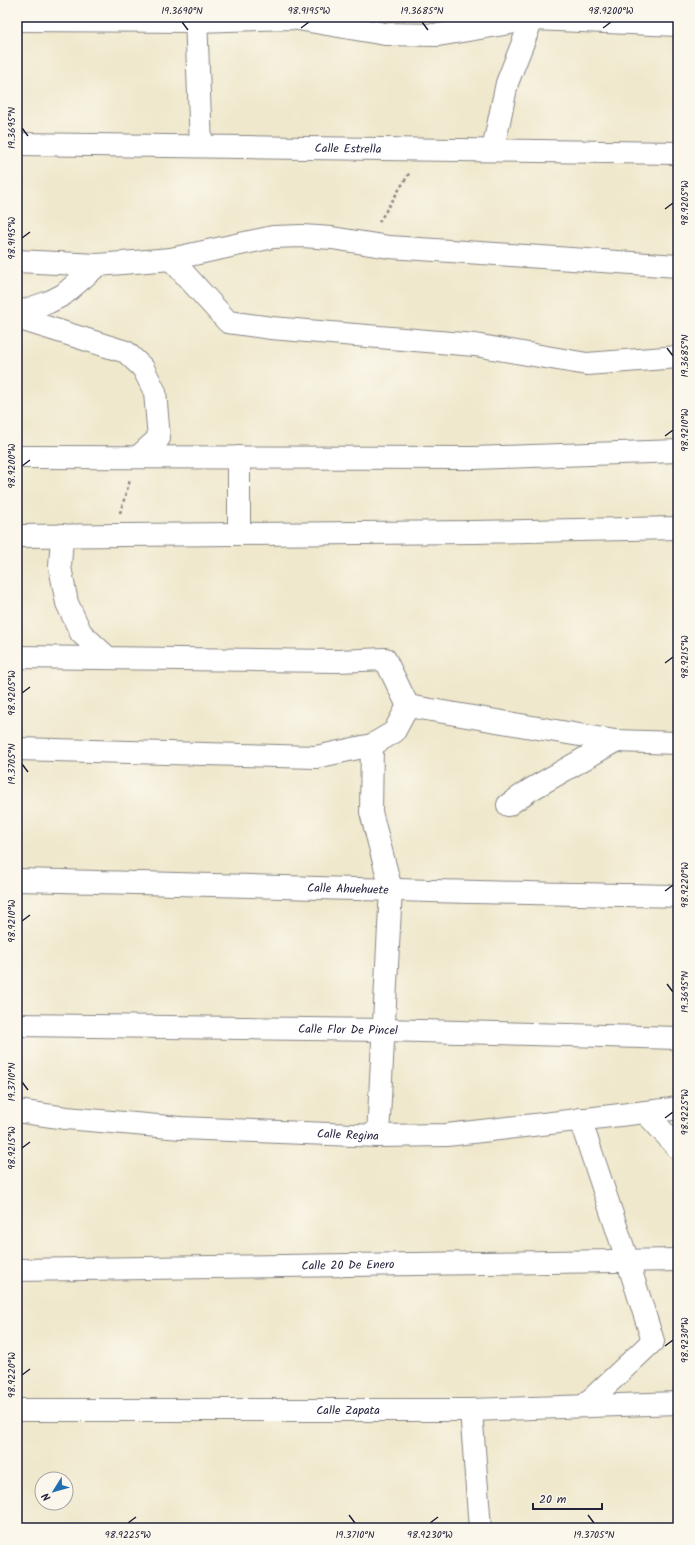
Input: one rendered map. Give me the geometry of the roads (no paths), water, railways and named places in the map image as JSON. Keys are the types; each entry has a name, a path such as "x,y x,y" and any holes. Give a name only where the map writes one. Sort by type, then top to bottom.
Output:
{"street":[{"path":"17,20 292,18 385,34 438,26 533,18 678,24"},
{"path":"493,150 507,83 533,18"},
{"path":"196,19 201,146"},
{"name":"Calle Estrella","path":"17,144 678,152"},
{"path":"17,261 98,265 171,259 272,237 302,236 389,247 678,266"},
{"path":"171,259 228,322 271,328 475,345 587,364 678,357"},
{"path":"17,313 49,302 63,294 98,265"},
{"path":"17,318 126,352 143,368 155,392 159,438 138,457"},
{"path":"17,457 474,458 678,451"},
{"path":"239,457 239,534"},
{"path":"17,536 482,532 678,528"},
{"path":"62,535 60,567 67,602 81,632 108,658"},
{"path":"17,657 338,661 385,660 408,706"},
{"path":"408,706 615,741 678,743"},
{"path":"17,749 316,757 372,745 394,732 408,706"},
{"path":"508,805 530,790 615,741"},
{"path":"372,745 371,812 391,889 378,1136"},
{"name":"Calle Ahuehuete","path":"17,880 391,889 490,893 678,896"},
{"name":"Calle Flor De Pincel","path":"17,1025 384,1030 678,1038"},
{"name":"Calle Regina","path":"17,1111 66,1118 181,1128 378,1136 447,1135 672,1109 678,1106"},
{"path":"645,1112 678,1148"},
{"path":"580,1119 653,1341 584,1406"},
{"name":"Calle 20 De Enero","path":"17,1270 628,1262 678,1260"},
{"name":"Calle Zapata","path":"17,1410 471,1410 678,1403"},
{"path":"471,1410 480,1528"}]}
